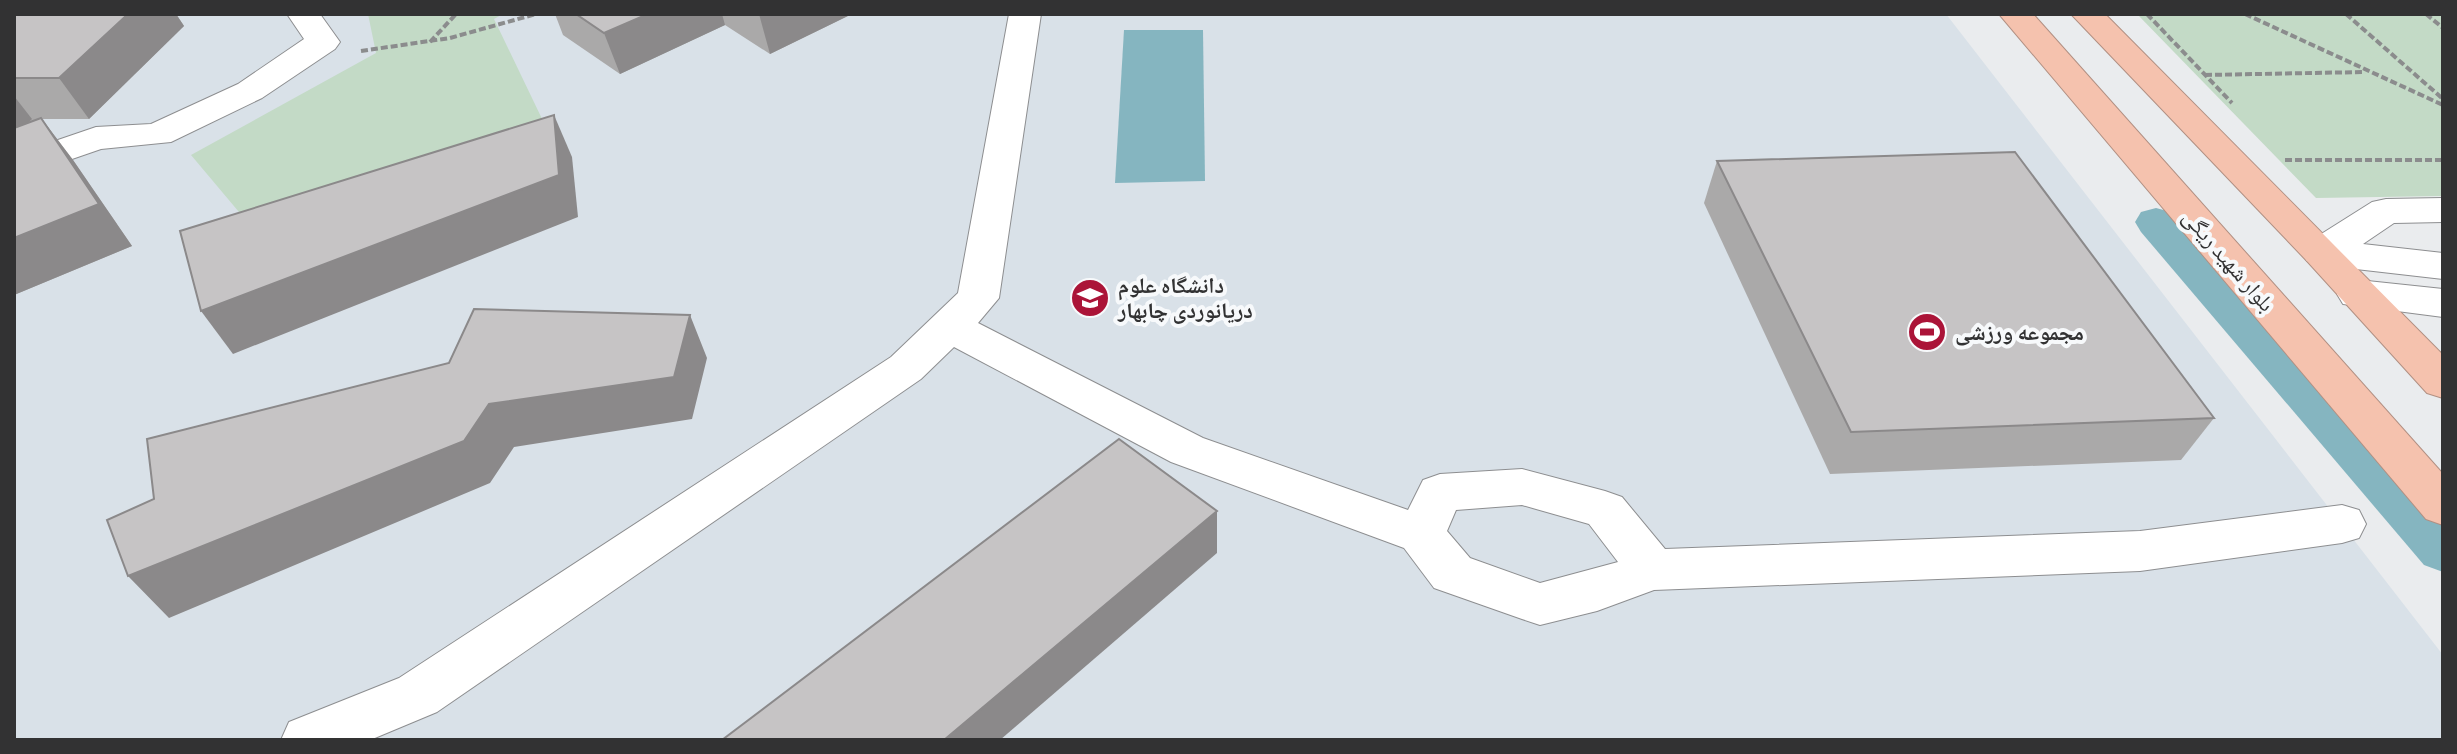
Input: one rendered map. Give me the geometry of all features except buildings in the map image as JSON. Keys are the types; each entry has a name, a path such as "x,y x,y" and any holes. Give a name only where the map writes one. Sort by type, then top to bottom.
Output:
{"highway":[{"name":"بلوار شهید ریگی","path":"2015,14 2443,506"},
{"path":"2087,14 2321,252 2443,382"}],"street":[{"path":"14,168 96,138 158,134 250,91 323,42 303,14"},
{"path":"309,740 418,695 906,368 978,298 1025,14"},
{"path":"2321,252 2386,211 2443,210"},
{"path":"2321,252 2430,283"},
{"path":"2358,294 2430,283"},
{"path":"949,326 1187,450 1421,534 1452,573 1540,604 1597,590 1653,570 2140,551 2342,524"},
{"path":"1421,534 1440,493 1522,487 1605,510 1653,570"}],"path":[{"path":"430,43 456,14"},
{"path":"301,58 430,43 536,14"},
{"path":"2147,14 2236,108"},
{"path":"2245,14 2443,105"},
{"path":"2346,14 2443,99"},
{"path":"2426,14 2443,28"},
{"path":"2205,75 2370,72"},
{"path":"2278,151 2288,162 2443,160"}],"shaded area":[{"name":"دانشگاه علوم دریانوردی چابهار","path":"14,14 1946,14 2443,655 2443,740 14,740"}],"green space":[{"path":"368,14 503,14 494,19 544,123 244,218 191,155 376,53"},
{"path":"2137,14 2443,14 2443,196 2316,198"}],"water":[{"path":"1124,30 1203,30 1205,181 1115,183"}],"waterway":[{"path":"2156,222 2443,550"}],"place":[{"name":"دانشگاه علوم دریانوردی چابهار","path":"1090,298"},
{"name":"مجموعه ورزشی","path":"1927,332"}]}
